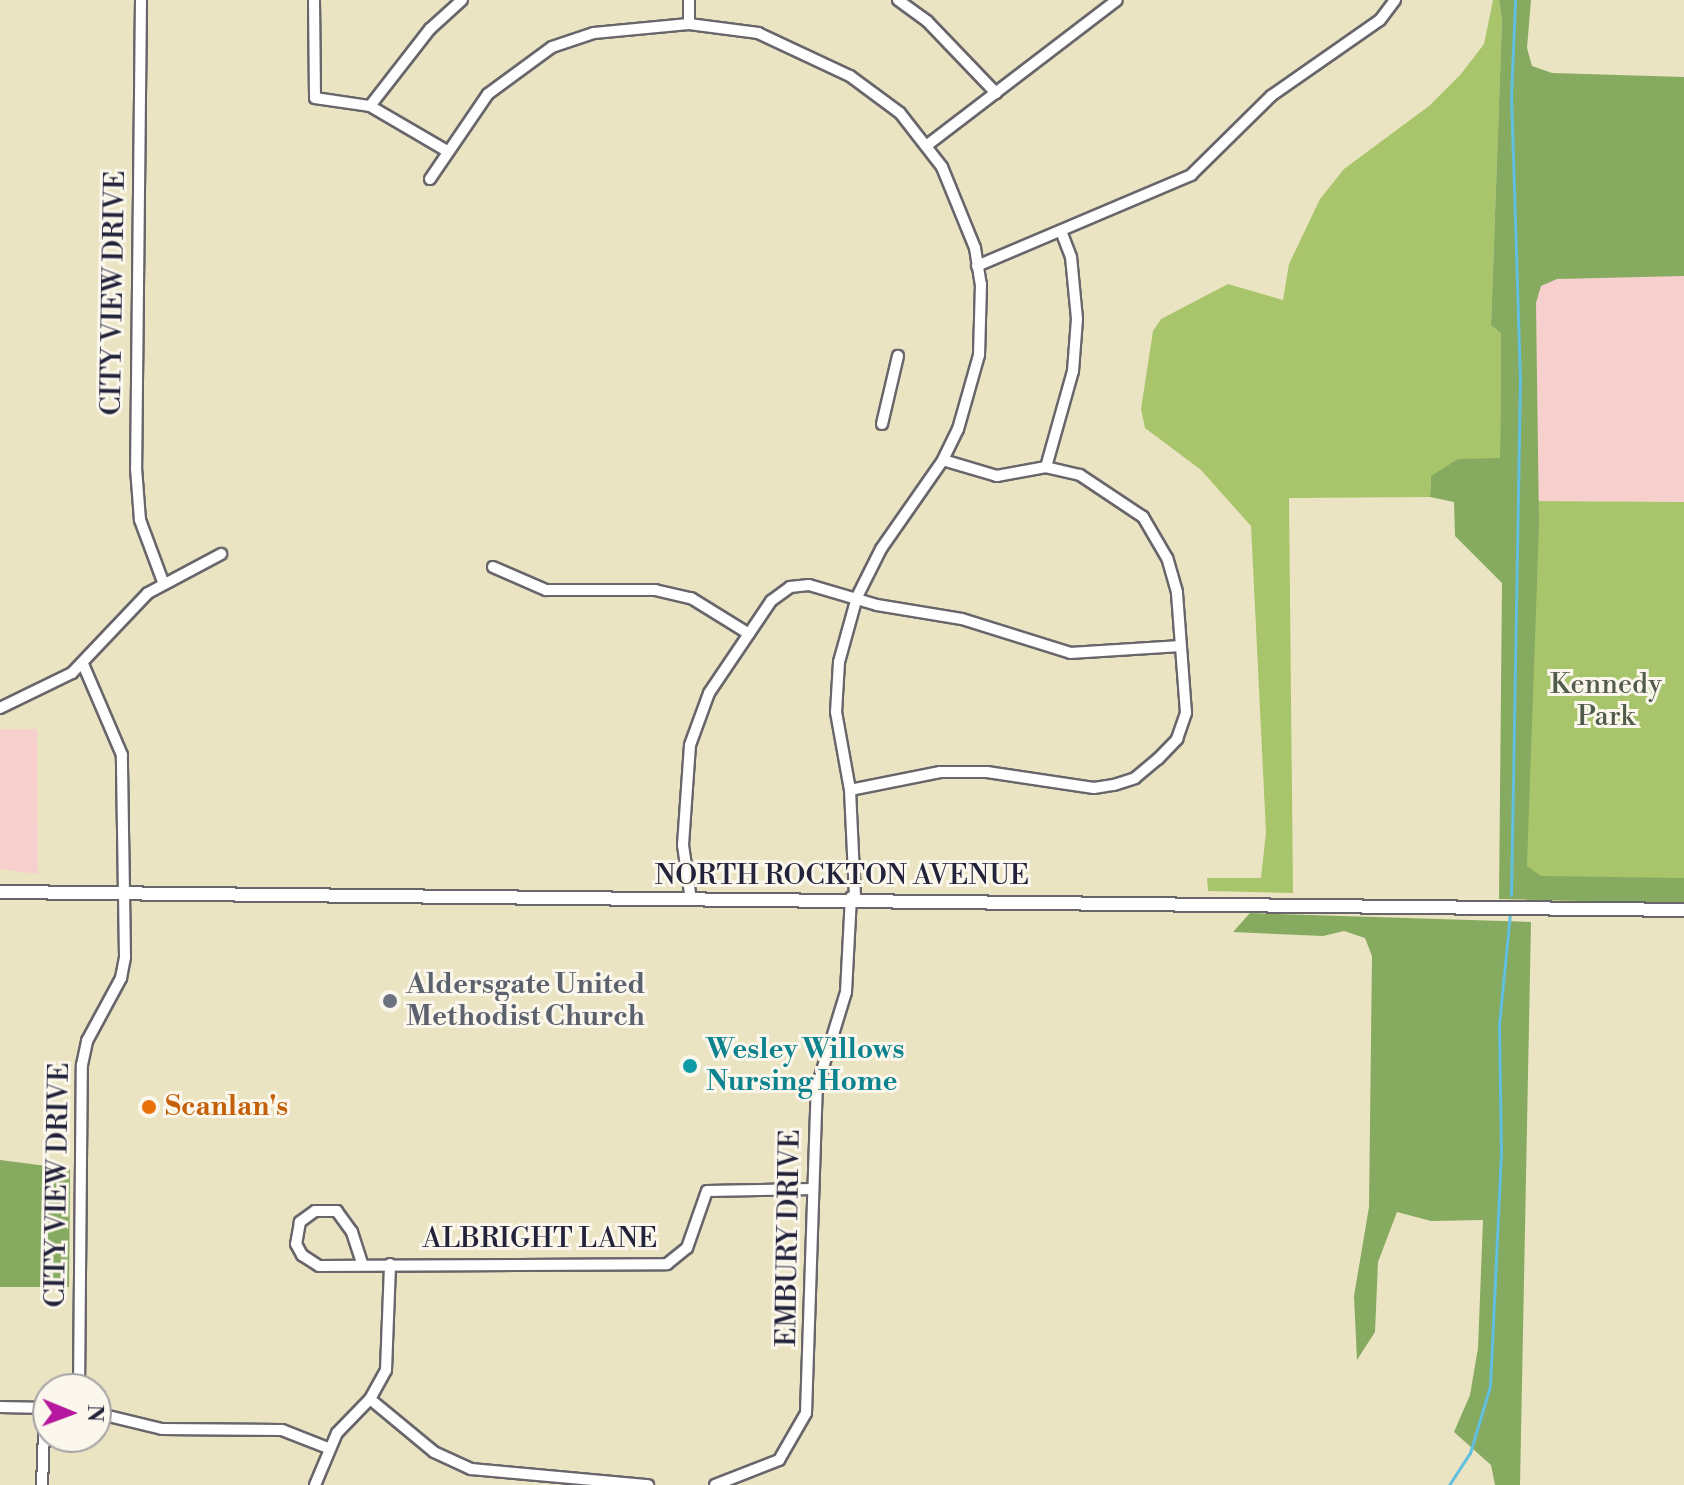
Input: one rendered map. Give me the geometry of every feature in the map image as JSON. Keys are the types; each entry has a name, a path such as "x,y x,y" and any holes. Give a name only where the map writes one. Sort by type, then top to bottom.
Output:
{"street":[{"name":"CITY VIEW DRIVE","path":"141,0 136,468 140,520 163,582"},
{"path":"314,0 315,98 370,106 447,151"},
{"path":"370,106 430,29 462,0"},
{"path":"689,0 689,24"},
{"path":"898,0 927,21 996,93"},
{"path":"926,146 1117,0"},
{"path":"977,266 1191,175 1271,96 1380,20 1395,0"},
{"name":"EMBURY DRIVE","path":"430,179 488,94 552,47 594,33 689,24 758,33 811,55 876,93 926,146 961,205 977,266 979,355 943,460 881,549 857,597 839,662 836,712 850,790 853,897 846,992 817,1087 806,1413 779,1460 715,1485"},
{"path":"1046,467 1073,371 1076,332 1071,257 1061,231"},
{"path":"882,424 898,356"},
{"path":"850,790 940,772 987,772 1094,788 1135,778 1177,739 1187,694 1177,592 1167,558 1143,517 1103,485 1046,467 997,476 974,473 943,460"},
{"path":"0,708 34,694 83,664 123,616 163,582 221,554"},
{"path":"493,567 546,590 655,590 691,598 749,634"},
{"path":"691,900 683,845 690,745 709,693 771,601 790,587 809,585 962,619 1071,653 1180,646"},
{"name":"CITY VIEW DRIVE","path":"79,1373 81,1079 87,1041 121,978 123,895 122,755 83,664"},
{"name":"NORTH ROCKTON AVENUE","path":"0,892 691,900 853,897 1684,910"},
{"name":"ALBRIGHT LANE","path":"362,1263 345,1219 337,1211 315,1211 300,1222 296,1244 309,1261 329,1266 362,1263 667,1264 687,1248 707,1191 813,1189"},
{"path":"315,1485 328,1448 370,1399 389,1353 390,1264"},
{"path":"370,1399 434,1452 471,1469 529,1477 621,1479 648,1485"},
{"path":"0,1407 32,1408"},
{"path":"112,1417 162,1429 282,1430 328,1448"},
{"path":"42,1485 44,1453"}],"shaded area":[{"path":"1535,78 1684,80 1684,502 1528,501"},
{"path":"0,729 37,729 38,874 0,869"}],"green space":[{"path":"1493,0 1499,0 1502,20 1491,325 1501,332 1500,458 1431,476 1430,497 1289,498 1293,893 1208,891 1207,878 1261,878 1266,832 1251,526 1201,470 1145,428 1141,409 1153,331 1161,319 1228,284 1283,300 1289,264 1320,199 1344,169 1429,106 1461,74 1484,44"},
{"path":"1499,0 1531,0 1527,48 1532,66 1552,73 1684,77 1684,276 1557,279 1541,286 1536,303 1539,524 1527,866 1541,876 1684,878 1684,903 1499,899 1502,583 1455,536 1454,502 1430,497 1431,476 1458,459 1500,458 1501,333 1491,325 1502,20"},
{"name":"Kennedy Park","path":"1528,501 1684,502 1684,903 1526,900"},
{"path":"1250,913 1531,922 1520,1485 1495,1485 1491,1465 1454,1432 1470,1395 1478,1348 1483,1220 1431,1221 1397,1212 1378,1262 1375,1332 1357,1360 1354,1296 1369,1207 1372,956 1365,938 1344,931 1323,936 1233,932"},
{"path":"0,1160 70,1169 69,1287 0,1287"}],"waterway":[{"path":"1511,895 1520,380 1511,97 1515,0"},
{"path":"1449,1485 1470,1453 1490,1386 1501,1152 1499,1025 1510,913"}],"place":[{"name":"Aldersgate United Methodist Church","path":"390,1001"},
{"name":"Wesley Willows Nursing Home","path":"690,1066"},
{"name":"Scanlan's","path":"149,1107"}]}
